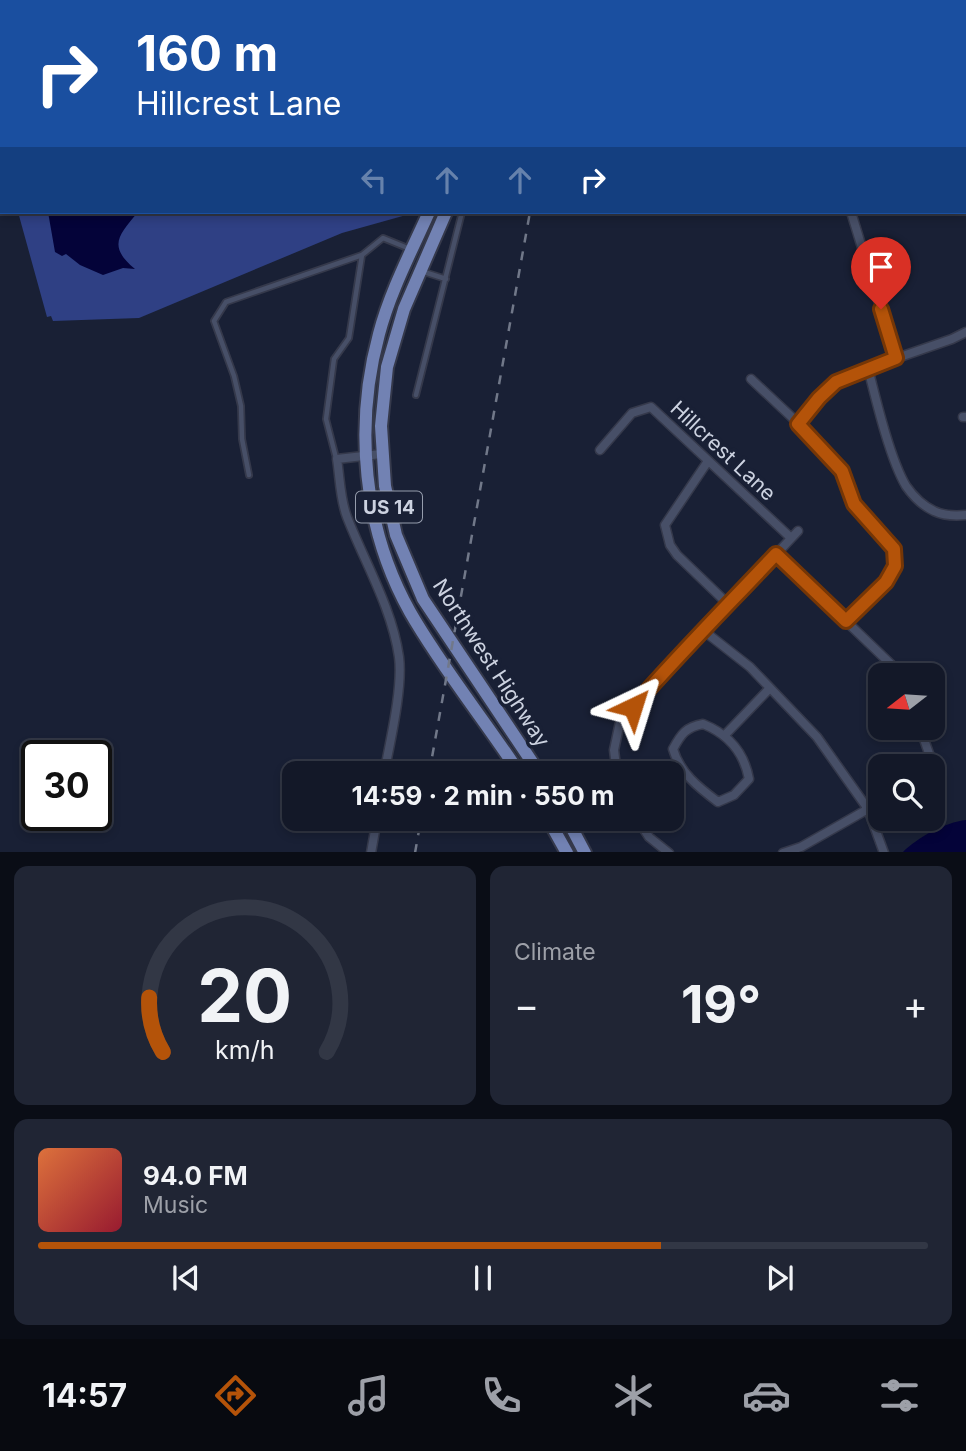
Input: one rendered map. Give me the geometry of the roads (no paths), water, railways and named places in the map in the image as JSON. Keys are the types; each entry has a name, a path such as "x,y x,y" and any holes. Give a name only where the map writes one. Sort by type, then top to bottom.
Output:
{"main road":[{"name":"Northwest Highway","path":"428,214 388,304 372,363 366,398 368,487 380,539 408,609 435,653 511,761"},
{"name":"Northwest Highway","path":"445,214 404,309 387,367 382,398 381,454 385,486 396,535 418,589 531,761"},
{"path":"555,831 567,852"},
{"path":"574,831 585,852"}],"street":[{"path":"851,214 896,358"},
{"path":"798,424 836,382 966,332"},
{"path":"868,368 894,456 906,486 918,501 935,512 948,516 966,515"},
{"path":"751,379 842,471 854,504 894,549 895,566 886,582 846,621"},
{"name":"Hillcrest Lane","path":"600,450 632,414 651,407 791,538"},
{"path":"381,454 337,459 346,513 387,613 400,661 386,761"},
{"path":"708,461 665,525 670,545 677,555 729,605"},
{"path":"615,761 614,750 620,722 677,656 798,531"},
{"path":"776,554 890,663"},
{"path":"704,631 750,667 817,737 868,809 801,846 783,852"},
{"path":"724,736 770,688"},
{"path":"703,724 724,736 746,761 750,779 734,796 718,802 689,779 677,762 673,749 690,726 703,724"},
{"path":"371,852 375,831"},
{"path":"645,831 669,852"},
{"path":"876,831 884,852"}],"lane":[{"path":"416,395 462,214"},
{"path":"249,475 242,439 241,406 234,376 214,321 226,302 362,254 383,238 412,250"},
{"path":"337,459 326,419 334,359 349,338 362,254"},
{"path":"421,271 446,279"}],"railway":[{"path":"431,761 530,214"},
{"path":"415,852 419,831"}]}
